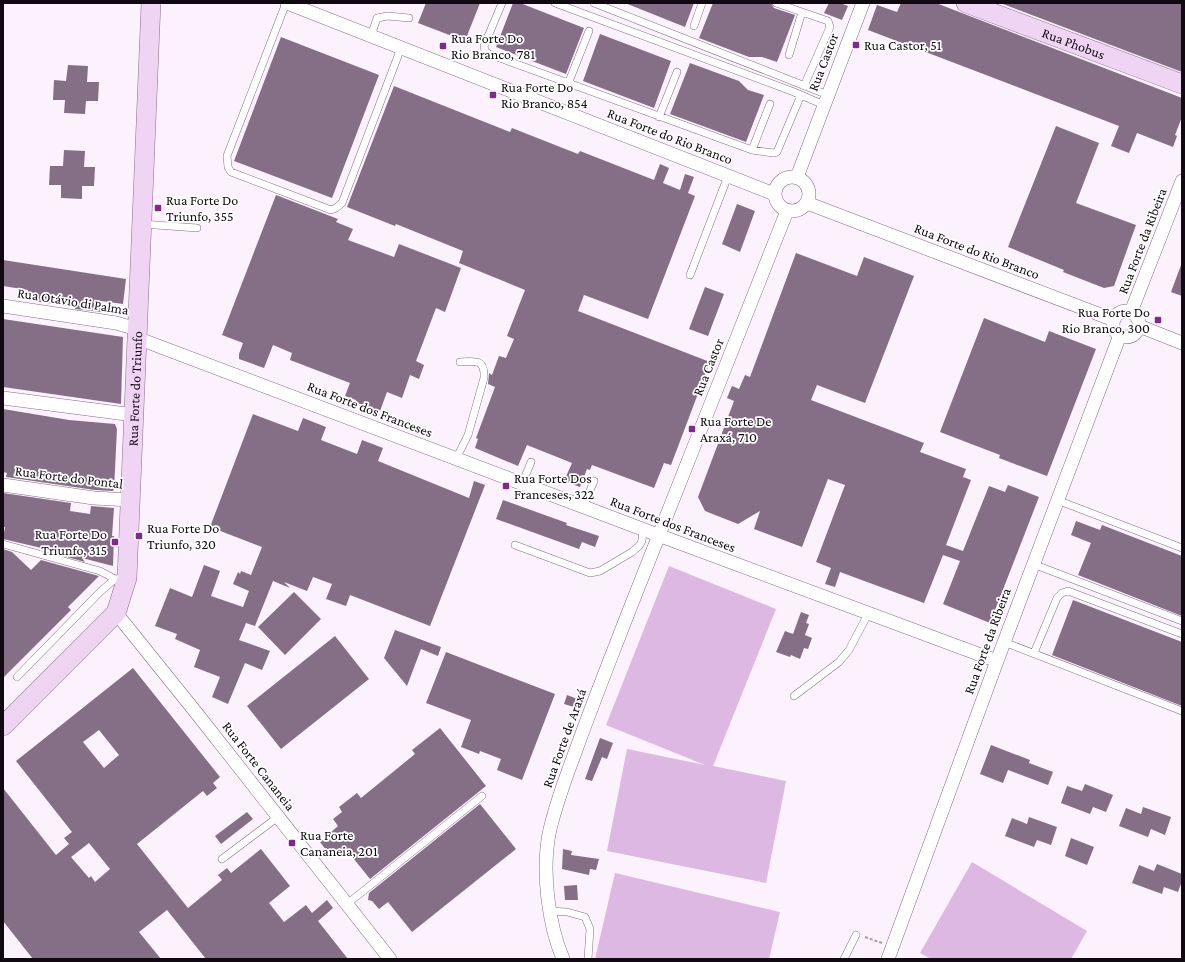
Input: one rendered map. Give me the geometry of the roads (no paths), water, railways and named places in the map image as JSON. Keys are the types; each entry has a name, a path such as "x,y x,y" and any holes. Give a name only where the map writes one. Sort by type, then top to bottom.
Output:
{"street":[{"name":"Rua Forte do Triunfo","path":"3,726 116,613 130,500 151,3"},
{"name":"Rua Forte do Rio Branco","path":"286,3 774,194"},
{"name":"Rua Castor","path":"797,177 863,3"},
{"name":"Rua Phobus","path":"966,3 1182,84"},
{"path":"787,177 797,177 807,186 809,198 807,203 798,210 787,211 778,205 775,200 775,188 782,179 787,177"},
{"name":"Rua Forte da Ribeira","path":"1132,312 1182,181"},
{"name":"Rua Forte do Rio Branco","path":"807,203 1114,320"},
{"name":"Rua Castor","path":"658,536 787,211"},
{"name":"Rua Otávio di Palma","path":"3,306 116,323 137,333"},
{"path":"1123,311 1132,312 1138,318 1140,326 1138,330 1132,336 1128,337 1120,335 1114,329 1114,320 1116,316 1123,311"},
{"path":"1140,326 1182,343"},
{"name":"Rua Forte dos Franceses","path":"137,333 658,536 997,661"},
{"name":"Rua Forte da Ribeira","path":"890,953 1033,564 1120,335"},
{"path":"3,398 134,415"},
{"name":"Rua Forte do Pontal","path":"3,485 94,498 130,500"},
{"name":"Rua Forte de Araxá","path":"563,959 558,948 549,911 546,867 549,834 563,785 658,536"},
{"name":"Rua Forte Cananeia","path":"116,613 390,959"}],"lane":[{"path":"286,3 227,156 228,167 231,172 332,210 336,208 342,203 401,48"},
{"path":"502,3 484,46 485,51 568,84 752,150 773,154 777,152 801,95"},
{"path":"555,3 801,95 826,100"},
{"path":"592,17 595,3 804,86 826,100"},
{"path":"694,26 702,3"},
{"path":"776,3 828,22 830,27 804,86"},
{"path":"789,55 802,12"},
{"path":"371,36 377,18 388,16 409,18"},
{"path":"568,84 589,31"},
{"path":"693,55 697,44"},
{"path":"659,117 677,72"},
{"path":"752,150 770,104"},
{"path":"690,275 728,176"},
{"path":"142,224 197,228"},
{"path":"456,458 468,434 484,378 484,369 482,364 475,361 460,362"},
{"path":"522,484 531,462"},
{"path":"583,507 594,481"},
{"path":"1058,500 1182,548"},
{"path":"515,545 590,573 600,571 640,546 643,529"},
{"path":"3,544 100,571 121,579"},
{"path":"1033,564 1182,621"},
{"path":"17,677 100,592 121,579"},
{"path":"1034,653 1057,598 1062,593 1068,591 1182,634"},
{"path":"794,696 839,662 849,650 868,614"},
{"path":"1004,642 1182,711"},
{"path":"347,904 482,796"},
{"path":"222,859 278,817"},
{"path":"549,911 567,912 584,917 590,929 588,959"},
{"path":"844,959 856,935"}],"place":[{"name":"Rua Castor, 51","path":"856,45"},
{"name":"Rua Forte Do Rio Branco, 781","path":"443,46"},
{"name":"Rua Forte Do Rio Branco, 854","path":"493,95"},
{"name":"Rua Forte Do Triunfo, 355","path":"158,208"},
{"name":"Rua Forte Do Rio Branco, 300","path":"1158,320"},
{"name":"Rua Forte De Araxá, 710","path":"692,429"},
{"name":"Rua Forte Dos Franceses, 322","path":"506,486"},
{"name":"Rua Forte Do Triunfo, 320","path":"139,536"},
{"name":"Rua Forte Do Triunfo, 315","path":"115,542"},
{"name":"Rua Forte Cananeia, 201","path":"292,843"}]}
